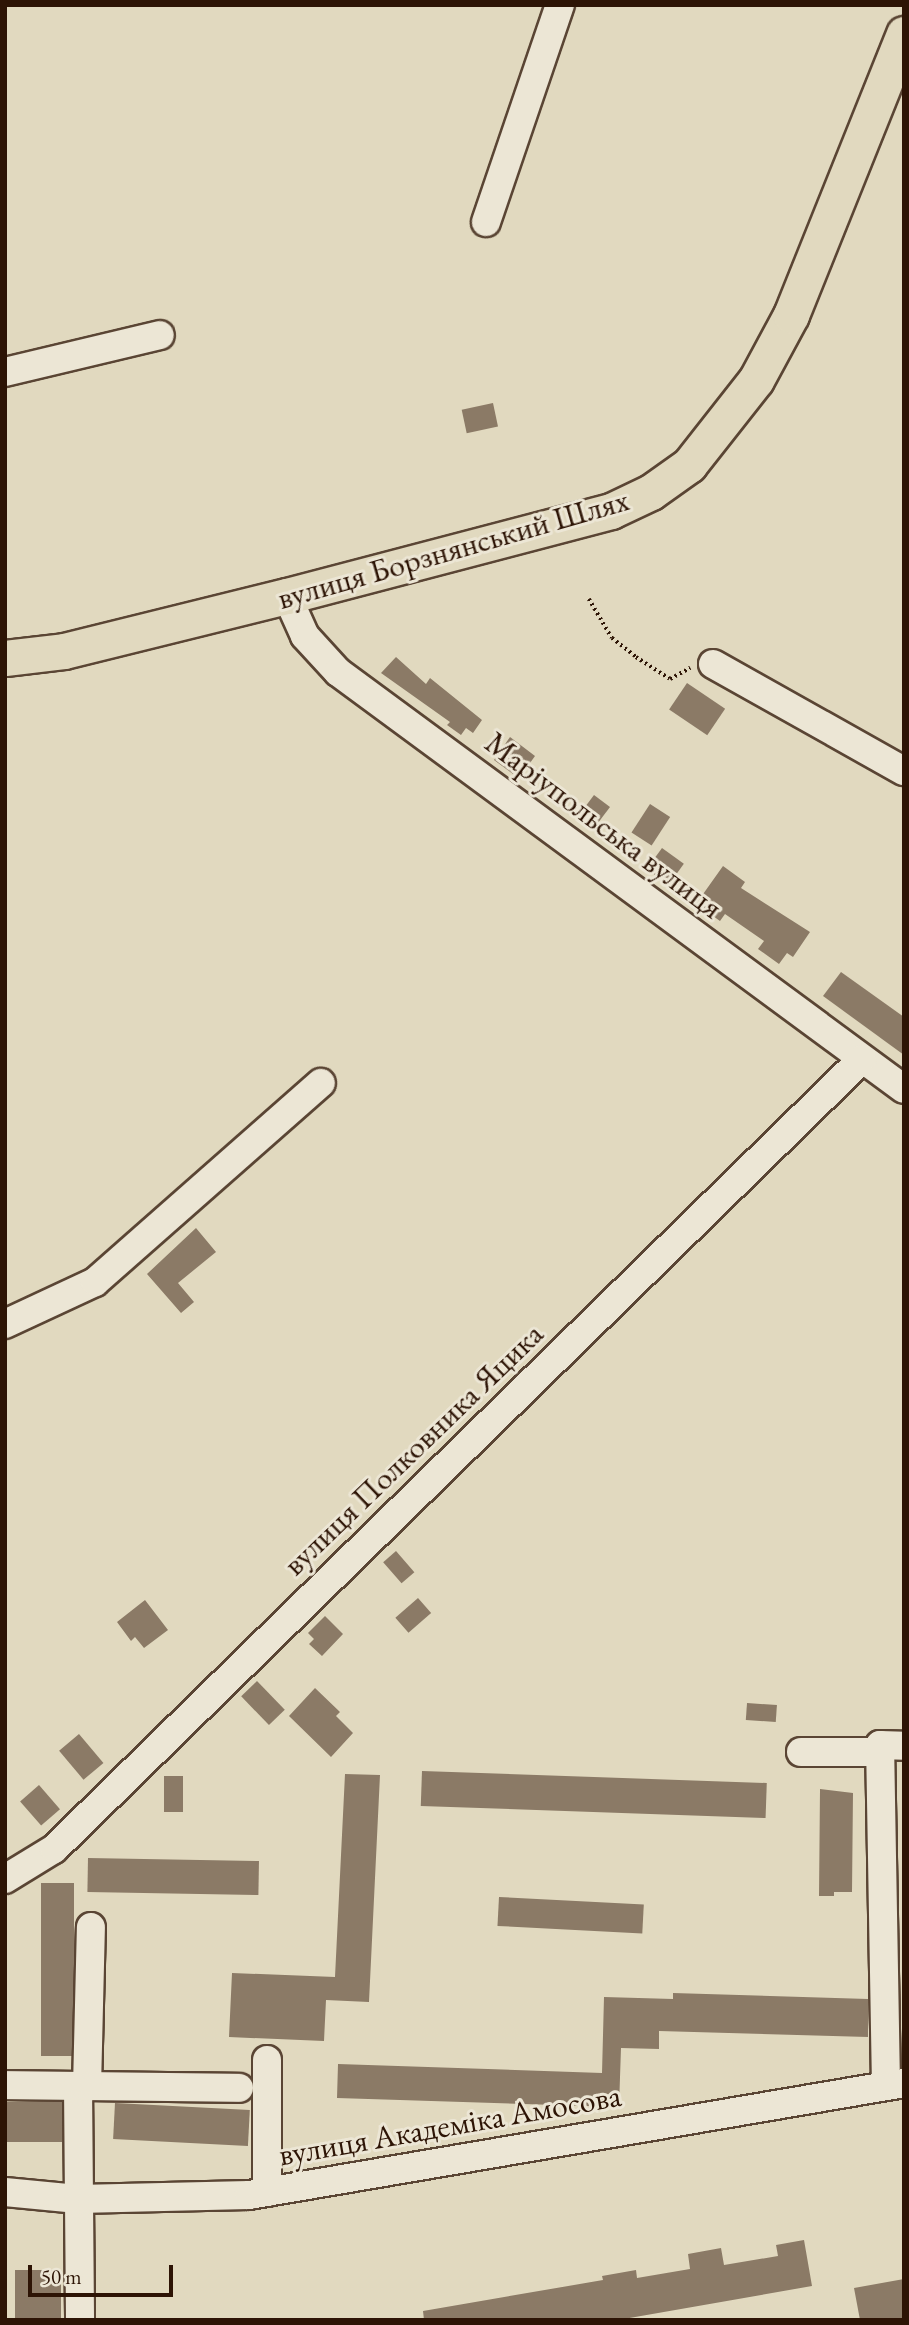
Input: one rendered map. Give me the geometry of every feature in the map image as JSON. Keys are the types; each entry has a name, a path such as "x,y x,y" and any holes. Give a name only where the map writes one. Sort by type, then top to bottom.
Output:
{"main road":[{"name":"вулиця Борзнянський Шлях","path":"5,658 64,651 287,596 611,511 651,492 689,465 748,391 791,314 904,34"},
{"name":"вулиця Борзнянський Шлях","path":"5,676 64,651"}],"street":[{"path":"486,222 560,5"},
{"path":"5,372 160,335"},
{"name":"Маріупольська вулиця","path":"287,596 305,636 338,671 904,1089"},
{"path":"712,664 904,771"},
{"name":"вулиця Полковника Яцика","path":"5,1879 54,1849 862,1059"},
{"path":"5,1324 95,1282 321,1083"},
{"path":"802,1752 892,1749 895,2084"},
{"path":"80,2320 78,2199 91,1927"},
{"path":"267,2060 267,2192"},
{"name":"вулиця Академіка Амосова","path":"5,2192 78,2199 173,2200 267,2192 895,2084"},
{"path":"5,2085 239,2088"}],"path":[{"path":"589,599 612,638 670,679 696,665 712,664"}],"building":[{"path":"493,403 498,426 467,433 462,410"},
{"path":"396,657 426,684 430,678 482,720 473,733 466,728 461,735 447,725 450,722 381,673"},
{"path":"687,683 725,709 707,735 669,710"},
{"path":"510,737 535,756 525,770 519,765 513,774 494,760"},
{"path":"594,795 610,807 593,830 577,818"},
{"path":"650,804 670,817 652,846 631,833"},
{"path":"662,848 684,864 669,885 647,869"},
{"path":"723,866 745,882 741,888 810,932 793,957 787,953 779,964 758,949 764,941 725,914 720,921 696,904"},
{"path":"841,972 904,1017 904,1055 823,996"},
{"path":"196,1228 216,1252 178,1283 194,1302 181,1313 147,1274"},
{"path":"396,1551 414,1572 402,1583 383,1562"},
{"path":"418,1598 431,1613 408,1633 395,1618"},
{"path":"145,1600 168,1630 144,1648 135,1637 131,1641 117,1622"},
{"path":"325,1616 343,1634 322,1656 309,1644 314,1639 308,1633"},
{"path":"257,1681 285,1710 269,1725 241,1696"},
{"path":"315,1688 340,1712 336,1716 353,1733 331,1757 289,1716"},
{"path":"747,1703 777,1705 776,1722 746,1720"},
{"path":"79,1734 103,1763 84,1780 59,1751"},
{"path":"422,1771 767,1783 766,1818 421,1806"},
{"path":"345,1774 380,1775 369,2002 326,2000 324,2041 229,2037 232,1973 335,1977"},
{"path":"164,1776 183,1776 183,1812 164,1812"},
{"path":"39,1785 60,1809 41,1826 20,1801"},
{"path":"820,1789 853,1793 852,1892 834,1892 834,1896 819,1896"},
{"path":"88,1858 259,1861 258,1895 87,1892"},
{"path":"41,1883 74,1883 74,2056 41,2056"},
{"path":"499,1897 644,1905 642,1934 497,1926"},
{"path":"673,1993 868,1999 868,2037 659,2031 659,2049 621,2048 619,2107 337,2098 338,2064 602,2073 604,1997 673,1999"},
{"path":"5,2102 62,2102 62,2142 5,2142"},
{"path":"115,2103 250,2110 248,2146 113,2139"},
{"path":"804,2240 812,2286 618,2320 424,2320 423,2311 603,2280 602,2276 636,2270 637,2278 690,2269 688,2254 721,2248 724,2265 778,2256 776,2245"},
{"path":"15,2270 61,2270 61,2320 15,2320"},
{"path":"904,2279 904,2320 860,2320 854,2288"}]}
